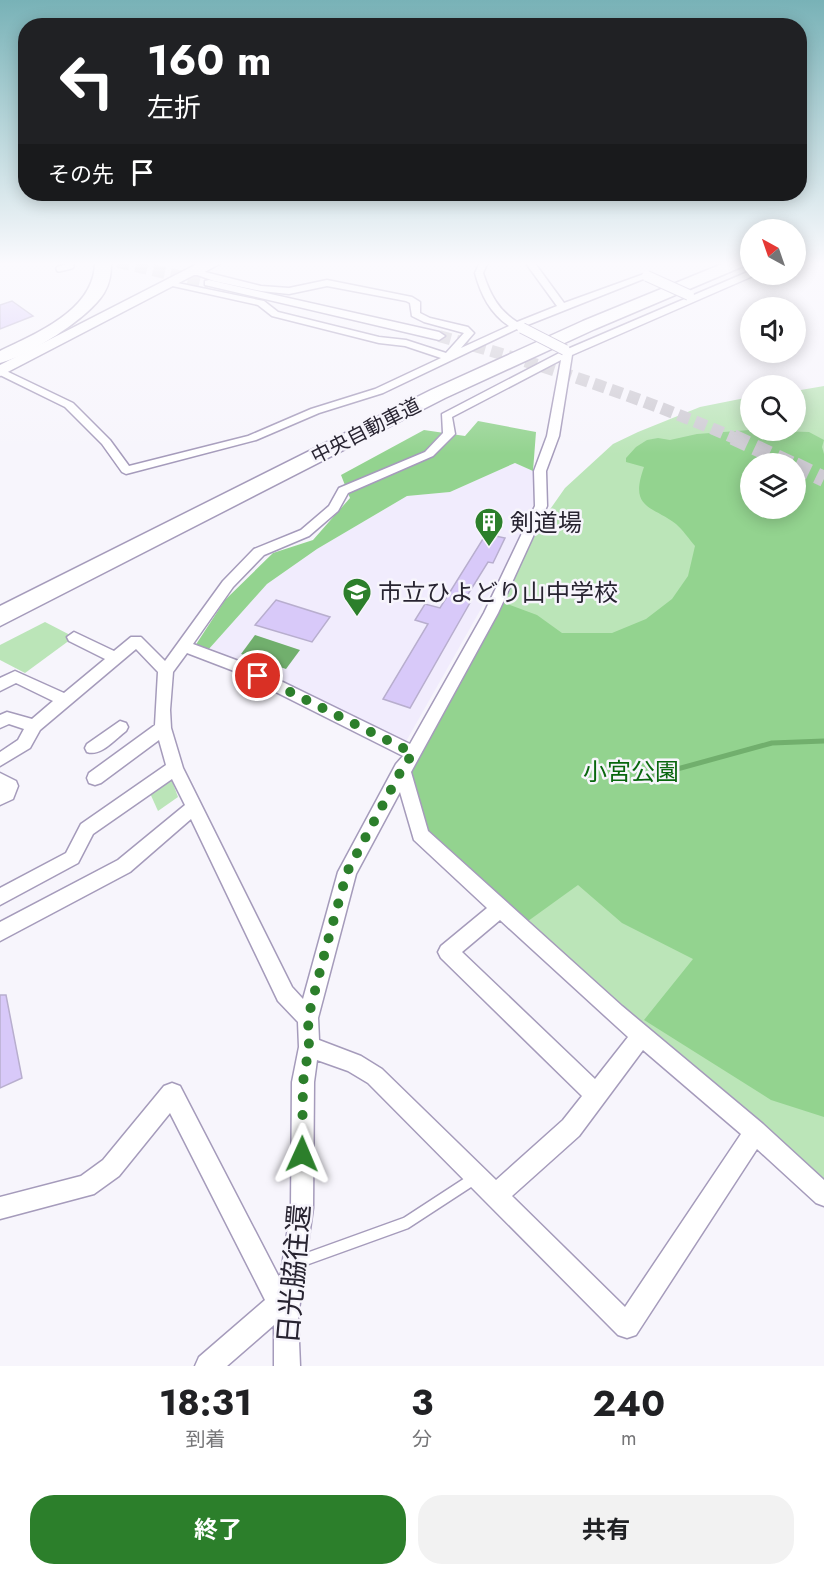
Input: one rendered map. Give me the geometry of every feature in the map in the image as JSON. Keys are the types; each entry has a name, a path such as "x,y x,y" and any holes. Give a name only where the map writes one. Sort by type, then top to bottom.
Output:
{"highway":[{"path":"0,371 10,358 56,326"},
{"path":"10,358 78,326"},
{"name":"中央自動車道","path":"0,598 475,363 559,326"},
{"name":"中央自動車道","path":"0,617 448,390 587,326"}],"street":[{"path":"322,326 379,340 406,343 448,357"},
{"path":"403,326 439,336"},
{"path":"448,357 468,331 452,326"},
{"path":"308,1018 285,994 175,768 164,728 162,710 166,671 228,584 259,552 304,533 334,508 343,491 429,454 449,434 446,416 566,352 625,326"},
{"path":"0,371 69,405 106,442 126,470 252,438 315,411 379,391 448,357 519,327 566,352"},
{"path":"184,646 239,667 413,753 491,613 541,506 540,471 553,436 566,352"},
{"path":"74,637 115,658"},
{"path":"0,760 24,744 34,726 135,641 166,671"},
{"path":"0,685 15,676 64,700"},
{"path":"0,722 7,718 34,726"},
{"path":"93,748 120,727"},
{"path":"94,778 164,728"},
{"path":"106,738 126,755"},
{"name":"日光脇往還","path":"287,1366 282,1310 293,1264 302,1208 303,1082 309,1047 308,1018 347,872 402,769 413,753"},
{"path":"0,897 72,858 87,829 175,768"},
{"path":"402,769 420,835 615,1013 755,1132 824,1195"},
{"path":"0,780 10,786 7,794 0,798"},
{"path":"0,932 124,866 193,808"},
{"path":"501,908 448,951 596,1095"},
{"path":"497,1195 572,1128 642,1035"},
{"path":"309,1047 354,1063 375,1076 627,1326 755,1132"},
{"path":"0,1208 86,1186 111,1168 172,1094 282,1310 208,1366"}],"lane":[{"path":"293,1264 406,1223 478,1176"}],"shaded area":[{"name":"市立ひよどり山中学校","path":"515,463 533,471 535,494 532,509 516,547 404,745 338,714 260,671 208,650 267,584 317,549 407,496 450,492"},
{"path":"255,635 300,650 286,669 241,654"}],"green space":[{"name":"小宮公園","path":"824,386 824,1195 517,929 453,694 544,518 565,488 613,444 700,407 740,399 740,441 806,441 806,389"},
{"path":"478,421 536,432 533,471 515,463 450,492 407,496 317,549 267,584 208,650 195,646 225,600 273,553 313,540 350,498 341,475 424,430 465,436"},
{"name":"小宮公園","path":"740,431 740,441 806,441 806,432 824,440 822,447 824,454 824,1117 771,1100 644,1020 693,959 622,923 578,885 517,929 420,835 407,775 502,602 537,615 562,633 612,633 646,619 672,599 688,576 695,546 676,524 645,504 639,491 644,467 626,462 626,458 636,447 647,440 658,438 670,440 697,434"},
{"path":"45,622 74,637 25,673 0,660 0,645"},
{"path":"171,778 178,797 158,811 149,791"}],"building":[{"path":"486,534 505,538 493,563 488,562 465,599 471,601 410,708 383,699 428,624 415,620 425,604 440,608"},
{"path":"276,600 330,617 312,642 255,625"},
{"path":"0,995 6,995 22,1078 0,1088"}],"waterway":[{"path":"648,777 772,743 824,741"}],"tunnel":[{"path":"439,336 590,382 737,439"},
{"path":"733,437 767,453"},
{"path":"806,470 824,479"}],"place":[{"name":"剣道場","path":"489,548"},
{"name":"市立ひよどり山中学校","path":"357,618"}],"route":[{"path":"258,676 413,753 402,769 347,872 327,944 308,1018 309,1047 303,1082 302,1154"}]}
